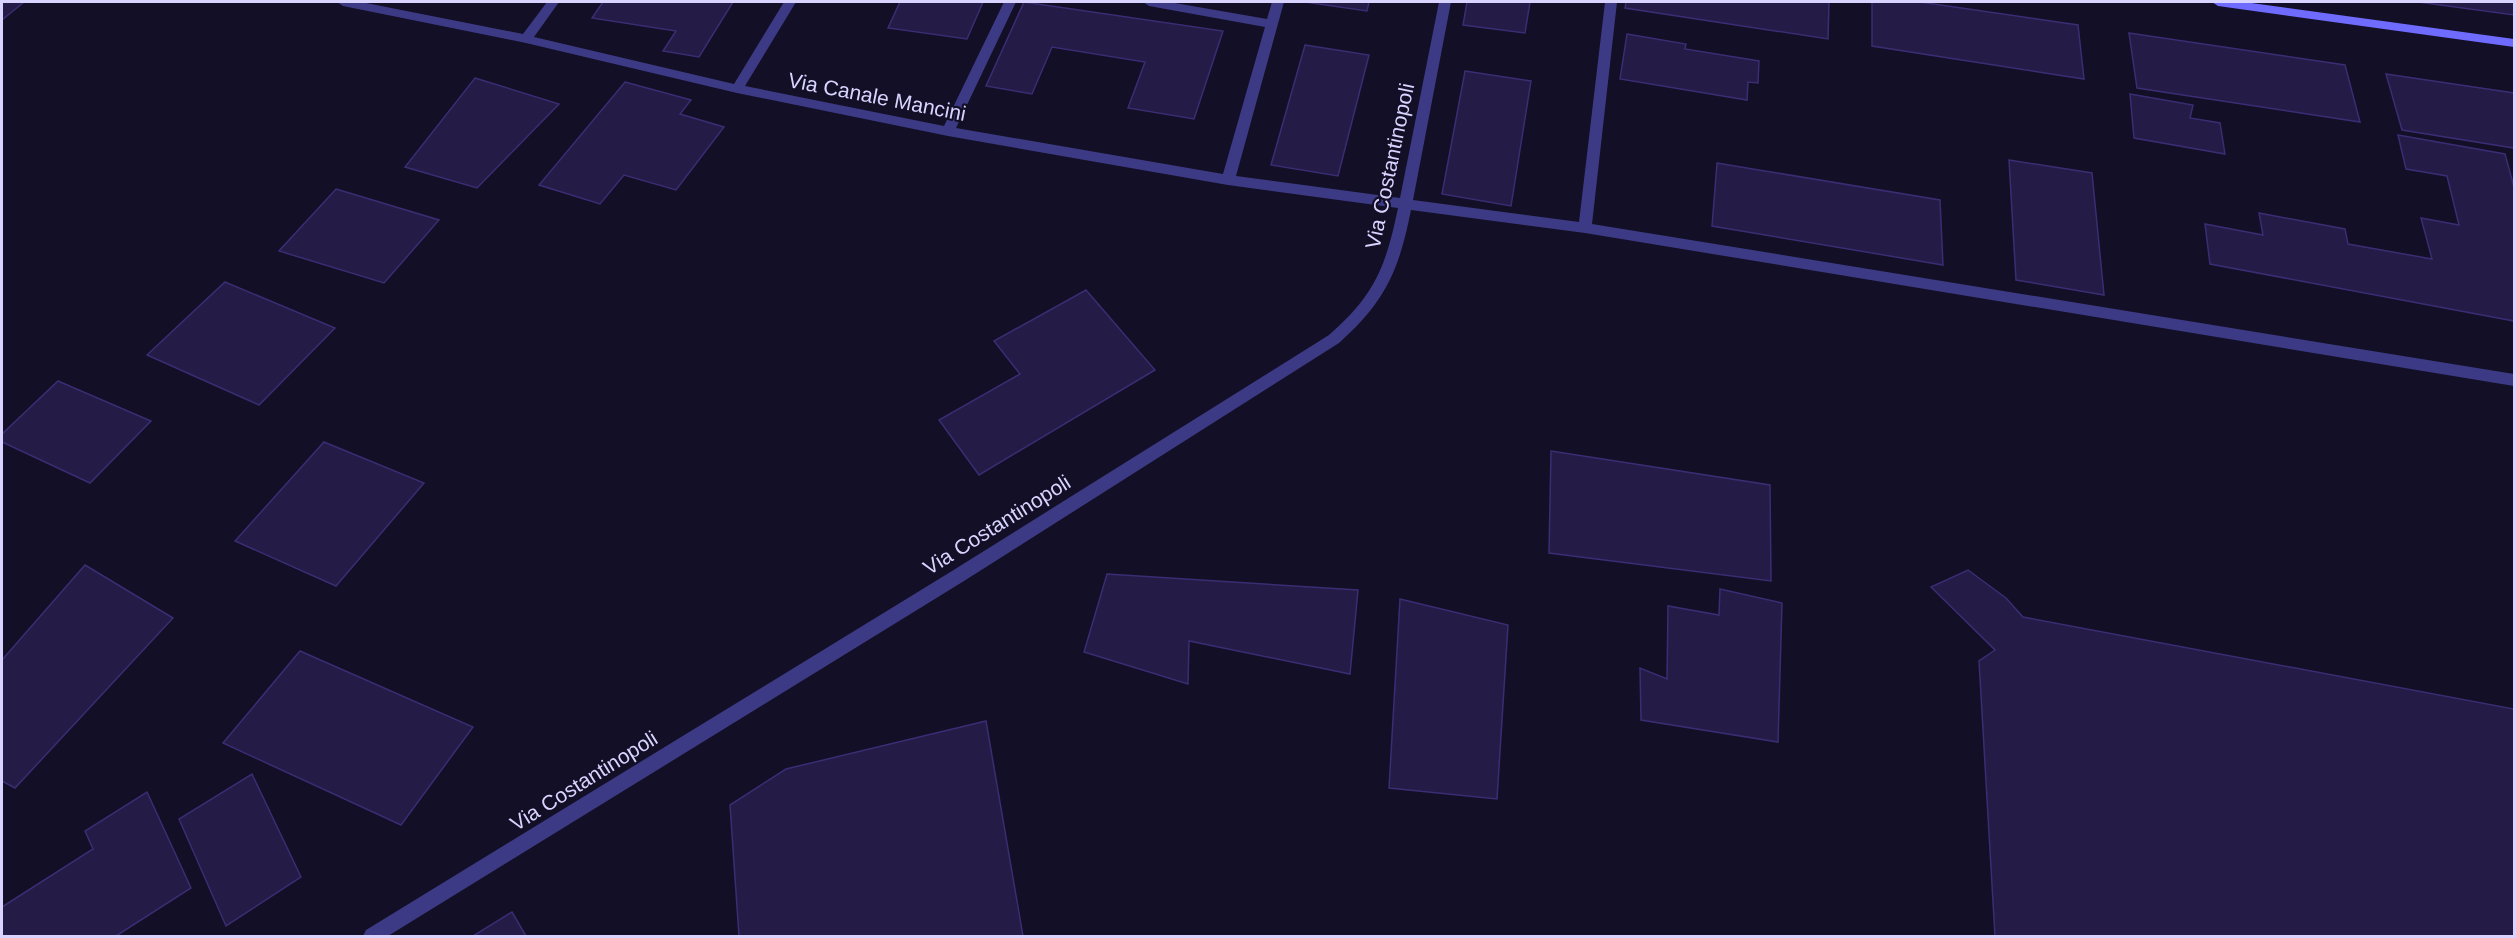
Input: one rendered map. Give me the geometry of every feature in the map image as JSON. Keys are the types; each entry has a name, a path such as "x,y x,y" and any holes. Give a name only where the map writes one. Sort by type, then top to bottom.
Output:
{"main road":[{"path":"2218,2 2514,43"}],"street":[{"name":"Via Canale Mancini","path":"343,2 526,39 737,89 948,132 1228,180 1585,228 2514,380"},
{"path":"526,39 553,2"},
{"path":"737,89 790,2"},
{"path":"948,132 1010,2"},
{"path":"1149,2 1271,24"},
{"path":"1228,180 1278,2"},
{"name":"Via Costantinopoli","path":"372,936 958,576 1334,339 1360,317 1384,283 1396,251 1407,204 1444,2"},
{"path":"1585,228 1611,2"}],"building":[{"path":"2,2 24,2 2,20"},
{"path":"603,2 733,2 699,57 663,51 676,31 592,18"},
{"path":"900,2 983,2 967,39 888,28"},
{"path":"1024,2 1223,31 1194,119 1128,108 1145,62 1052,47 1032,94 986,86"},
{"path":"1305,2 1369,2 1367,11"},
{"path":"1467,2 1530,2 1525,33 1463,25"},
{"path":"1626,2 1829,2 1828,39 1625,8"},
{"path":"1872,2 1920,2 2078,25 2084,79 1872,46"},
{"path":"2418,2 2514,2 2514,15"},
{"path":"2129,33 2345,65 2360,122 2137,88"},
{"path":"1627,34 1686,44 1685,49 1759,61 1758,83 1748,82 1747,100 1620,79"},
{"path":"1305,45 1369,55 1338,176 1271,165"},
{"path":"1465,71 1531,81 1511,206 1442,194"},
{"path":"2386,74 2514,93 2514,148 2402,130"},
{"path":"475,78 559,104 477,188 405,167"},
{"path":"625,82 691,100 680,114 724,127 676,190 624,175 600,204 539,185"},
{"path":"2130,94 2193,105 2190,118 2220,123 2225,154 2134,138"},
{"path":"2398,135 2505,154 2514,187 2514,321 2210,264 2205,224 2263,235 2259,213 2345,229 2348,244 2432,259 2421,218 2459,225 2447,176 2406,169"},
{"path":"2009,160 2092,173 2104,295 2016,280"},
{"path":"1717,163 1940,200 1943,265 1712,226"},
{"path":"336,189 439,220 384,283 279,251"},
{"path":"225,282 335,328 259,405 147,355"},
{"path":"1086,290 1155,370 979,475 939,420 1020,374 994,341"},
{"path":"58,381 151,421 90,483 2,442 2,434"},
{"path":"324,442 424,483 336,586 235,541"},
{"path":"1551,451 1770,485 1771,581 1549,553"},
{"path":"85,565 173,618 15,788 2,781 2,660"},
{"path":"1968,570 2006,598 2023,617 2514,709 2514,936 1995,936 1979,661 1995,650 1931,587"},
{"path":"1107,574 1358,590 1350,674 1189,641 1188,684 1084,652"},
{"path":"1720,589 1782,603 1778,742 1641,720 1640,668 1667,679 1668,606 1719,615"},
{"path":"1400,599 1508,625 1497,799 1389,788"},
{"path":"300,651 473,727 401,825 223,743"},
{"path":"986,721 1023,936 739,936 730,805 786,769"},
{"path":"252,774 301,877 226,926 179,819"},
{"path":"147,792 191,888 116,936 2,936 2,907 93,849 85,831"},
{"path":"512,912 526,936 473,936"}]}
